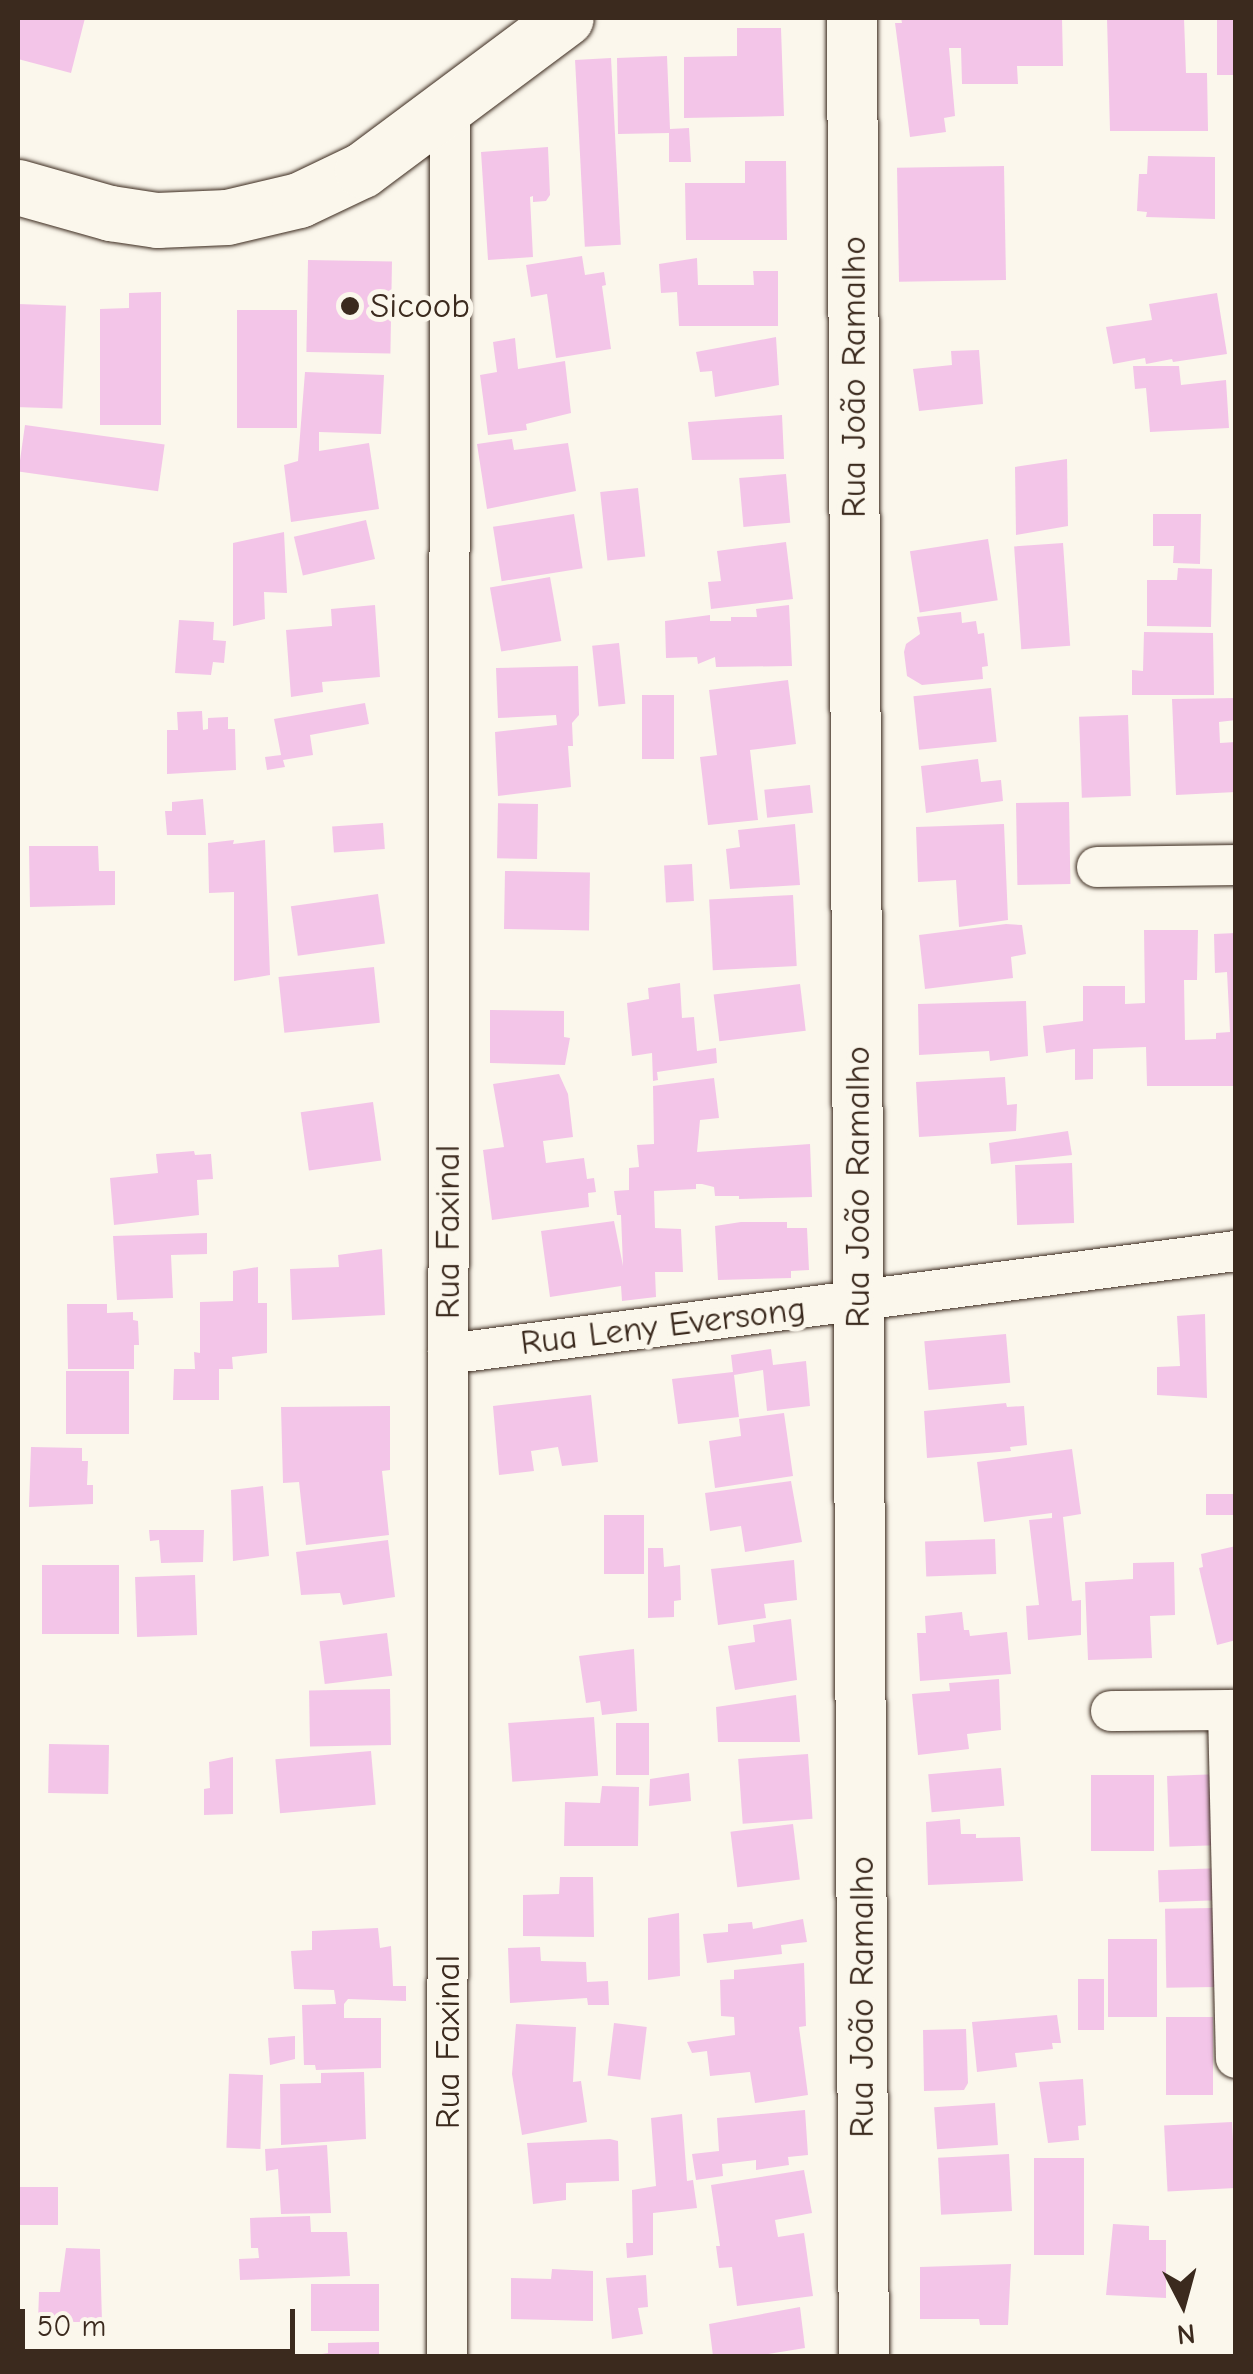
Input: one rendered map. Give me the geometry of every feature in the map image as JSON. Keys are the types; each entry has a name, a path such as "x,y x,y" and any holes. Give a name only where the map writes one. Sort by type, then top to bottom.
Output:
{"main road":[{"path":"18,187 110,213 157,220 227,218 299,200 362,170 566,18"}],"street":[{"name":"Rua João Ramalho","path":"852,18 864,2356"},
{"name":"Rua Faxinal","path":"448,2356 450,108"},
{"path":"1098,867 1236,865"},
{"name":"Rua Leny Eversong","path":"448,1354 1236,1251"},
{"path":"1111,1712 1232,1710 1236,2058"}],"building":[{"path":"18,18 85,18 71,73 18,59"},
{"path":"901,18 1062,18 1063,66 1017,66 1018,84 962,84 961,48 949,48 955,116 944,118 946,132 910,137 895,23 902,23"},
{"path":"1107,18 1184,18 1186,73 1207,73 1208,131 1110,131"},
{"path":"1217,18 1236,18 1236,75 1217,75"},
{"path":"737,28 781,28 784,116 684,118 684,57 737,56"},
{"path":"667,56 670,129 689,128 691,162 669,162 669,133 618,134 617,58"},
{"path":"611,58 621,245 585,247 575,60"},
{"path":"548,147 550,195 546,201 533,202 533,196 530,197 533,257 488,260 481,152"},
{"path":"1148,156 1215,157 1215,219 1146,217 1147,212 1137,211 1139,174 1147,174"},
{"path":"745,161 786,161 787,240 686,240 685,183 745,183"},
{"path":"1004,166 1006,280 899,282 897,168"},
{"path":"582,256 585,275 604,272 606,285 602,286 611,349 556,358 547,294 531,297 526,265"},
{"path":"697,258 698,285 754,285 753,271 778,271 778,326 679,326 677,292 661,293 659,264"},
{"name":"Sicoob","path":"308,260 392,261 390,353 306,352"},
{"path":"161,292 161,425 100,425 100,309 129,308 129,293"},
{"path":"1217,293 1227,354 1173,362 1172,359 1146,364 1145,358 1113,364 1106,327 1152,320 1149,304"},
{"path":"18,304 66,306 62,409 18,407"},
{"path":"237,310 297,310 297,428 237,428"},
{"path":"776,337 779,385 715,397 712,371 700,372 696,352"},
{"path":"515,338 518,369 565,361 571,413 526,424 527,430 488,435 480,375 497,372 493,342"},
{"path":"979,350 983,404 919,411 913,369 952,365 951,351"},
{"path":"1133,366 1179,366 1181,385 1226,380 1229,428 1150,432 1146,388 1135,389"},
{"path":"305,372 384,375 381,434 319,432 319,451 369,443 379,509 291,522 284,465 298,461"},
{"path":"782,415 784,459 692,460 688,422"},
{"path":"25,425 165,445 158,491 18,472"},
{"path":"512,439 514,450 568,443 576,491 487,509 477,444"},
{"path":"1067,459 1068,526 1016,535 1015,467"},
{"path":"786,474 790,523 743,527 739,478"},
{"path":"638,488 645,557 607,561 600,492"},
{"path":"574,514 583,568 502,581 493,527"},
{"path":"1153,514 1201,514 1200,564 1173,563 1174,546 1153,546"},
{"path":"366,520 375,559 303,576 294,537"},
{"path":"284,532 287,593 264,592 265,619 233,626 233,543"},
{"path":"988,539 998,600 920,613 910,551"},
{"path":"786,542 793,599 711,609 708,582 721,581 717,551"},
{"path":"1063,543 1070,646 1021,649 1014,546"},
{"path":"1178,568 1212,569 1211,627 1147,626 1147,580 1177,580"},
{"path":"550,577 561,641 501,652 490,588"},
{"path":"375,605 380,677 322,682 323,692 291,697 286,630 332,626 331,609"},
{"path":"789,605 792,666 716,667 715,657 698,664 697,657 666,658 665,621 710,615 710,621 731,621 731,617 757,617 756,609"},
{"path":"961,612 962,623 976,621 978,634 984,633 988,666 982,667 983,679 922,685 907,676 904,652 906,644 920,634 917,617"},
{"path":"179,620 214,622 213,640 226,641 224,663 213,662 211,675 175,673"},
{"path":"1144,632 1213,633 1214,695 1132,695 1132,670 1143,671"},
{"path":"619,643 625,704 599,706 592,646"},
{"path":"578,666 579,715 572,723 573,746 568,746 571,787 498,796 495,732 557,725 556,715 498,718 496,668"},
{"path":"788,680 796,744 750,750 758,820 708,825 700,757 717,755 709,690"},
{"path":"991,688 997,742 919,750 913,696"},
{"path":"642,695 674,695 674,759 642,759"},
{"path":"1236,698 1236,720 1219,722 1220,743 1236,742 1236,792 1176,795 1172,699"},
{"path":"365,703 369,724 310,735 313,755 283,760 285,767 267,770 265,757 281,755 274,719"},
{"path":"202,711 203,730 208,729 208,718 228,717 228,729 235,729 236,770 167,774 167,730 178,730 177,712"},
{"path":"1128,715 1131,796 1082,798 1079,717"},
{"path":"978,759 981,782 1001,780 1003,801 926,813 921,766"},
{"path":"810,785 813,813 767,818 764,790"},
{"path":"203,799 206,835 167,835 165,811 172,811 172,802"},
{"path":"1069,802 1070,884 1017,885 1016,803"},
{"path":"498,803 538,804 537,859 497,858"},
{"path":"383,823 385,849 334,852 332,827"},
{"path":"795,824 800,885 730,889 726,849 740,847 738,830"},
{"path":"1004,824 1008,920 959,927 956,880 918,882 916,827"},
{"path":"234,840 233,844 265,840 270,975 234,981 234,892 209,893 208,843"},
{"path":"29,846 98,846 99,871 115,871 115,905 30,907"},
{"path":"692,864 694,901 666,902 664,865"},
{"path":"505,871 590,872 589,930 504,929"},
{"path":"378,894 385,944 298,956 291,906"},
{"path":"793,895 797,966 713,970 709,899"},
{"path":"1022,925 1026,954 1011,957 1013,978 925,989 919,935"},
{"path":"1144,930 1198,930 1197,980 1184,980 1185,1040 1216,1039 1216,1033 1230,1032 1227,972 1215,973 1214,934 1236,933 1236,1086 1147,1086 1146,1047 1093,1049 1093,1079 1075,1080 1075,1049 1046,1053 1043,1026 1083,1021 1083,986 1125,986 1125,1004 1145,1003"},
{"path":"374,967 380,1023 284,1033 279,977"},
{"path":"680,983 682,1018 694,1017 697,1051 716,1048 717,1063 657,1072 658,1080 653,1081 652,1053 632,1056 627,1003 649,999 648,988"},
{"path":"800,984 806,1031 719,1041 714,995"},
{"path":"1026,1001 1028,1056 990,1061 989,1051 919,1055 918,1004"},
{"path":"490,1010 564,1011 564,1037 570,1038 565,1065 490,1063"},
{"path":"559,1074 568,1094 573,1137 543,1141 546,1163 584,1158 587,1179 594,1178 596,1192 588,1193 589,1207 492,1220 483,1150 504,1147 493,1084"},
{"path":"1005,1077 1007,1105 1017,1104 1016,1131 919,1137 916,1082"},
{"path":"714,1078 719,1118 700,1120 697,1152 810,1144 812,1197 739,1199 715,1196 714,1187 702,1184 696,1184 696,1189 654,1191 655,1228 681,1229 683,1272 655,1272 656,1297 622,1301 621,1286 550,1297 541,1231 614,1221 623,1266 621,1215 617,1215 614,1191 629,1190 629,1168 639,1167 637,1145 654,1144 653,1086"},
{"path":"373,1102 381,1160 309,1171 301,1112"},
{"path":"1068,1131 1072,1155 991,1164 989,1143"},
{"path":"194,1151 195,1155 211,1154 213,1179 197,1180 199,1215 114,1225 110,1178 158,1173 156,1154"},
{"path":"1072,1163 1074,1223 1017,1225 1015,1165"},
{"path":"787,1222 787,1228 807,1228 809,1270 791,1271 791,1278 718,1280 715,1226"},
{"path":"207,1233 207,1254 171,1255 173,1298 117,1300 113,1236"},
{"path":"382,1249 385,1315 292,1320 290,1269 339,1267 338,1255"},
{"path":"258,1267 258,1303 267,1303 267,1353 232,1357 233,1369 219,1369 219,1400 173,1400 174,1369 195,1369 194,1352 200,1353 200,1302 233,1301 233,1271"},
{"path":"67,1304 107,1304 107,1313 133,1312 133,1320 138,1321 139,1345 134,1345 134,1369 68,1369"},
{"path":"1205,1314 1207,1398 1157,1395 1157,1367 1180,1366 1177,1316"},
{"path":"1006,1334 1010,1383 929,1390 924,1341"},
{"path":"771,1349 773,1365 806,1361 810,1406 767,1411 763,1370 734,1375 739,1417 678,1424 672,1379 733,1372 731,1355"},
{"path":"66,1371 129,1371 129,1434 66,1434"},
{"path":"591,1395 598,1462 562,1466 558,1447 531,1451 534,1471 499,1475 493,1406"},
{"path":"1006,1403 1007,1407 1024,1406 1027,1445 1010,1447 1011,1451 927,1458 924,1411"},
{"path":"390,1406 390,1470 382,1471 389,1535 306,1545 299,1482 283,1483 281,1407"},
{"path":"784,1413 793,1476 715,1488 709,1441 741,1436 739,1419"},
{"path":"31,1447 82,1448 82,1461 88,1461 87,1485 93,1485 93,1504 29,1507"},
{"path":"1072,1449 1081,1514 1063,1517 1072,1601 1081,1600 1081,1635 1028,1640 1026,1606 1039,1605 1029,1520 1052,1518 1052,1513 984,1522 977,1462"},
{"path":"791,1481 802,1542 745,1552 741,1526 710,1531 705,1493"},
{"path":"263,1486 269,1556 233,1561 231,1490"},
{"path":"1206,1494 1236,1494 1236,1515 1206,1515"},
{"path":"604,1515 644,1515 644,1574 604,1574"},
{"path":"149,1530 204,1530 203,1562 161,1563 159,1540 150,1541"},
{"path":"995,1539 996,1574 926,1576 925,1541"},
{"path":"388,1540 395,1597 343,1605 340,1593 301,1595 296,1552"},
{"path":"1236,1546 1236,1640 1217,1645 1199,1568 1203,1567 1201,1554"},
{"path":"648,1548 663,1548 664,1567 680,1565 681,1600 674,1601 674,1617 648,1618"},
{"path":"794,1560 797,1600 764,1604 766,1618 718,1625 711,1569"},
{"path":"1174,1562 1175,1615 1150,1616 1152,1658 1088,1660 1085,1582 1133,1579 1133,1563"},
{"path":"42,1565 119,1565 119,1634 42,1634"},
{"path":"195,1575 197,1635 137,1637 135,1577"},
{"path":"962,1612 964,1630 969,1630 970,1636 1007,1632 1011,1674 920,1681 917,1633 926,1633 925,1616"},
{"path":"791,1619 797,1680 735,1690 728,1646 755,1642 753,1625"},
{"path":"387,1633 392,1676 325,1684 320,1641"},
{"path":"634,1649 637,1711 602,1715 600,1701 586,1703 579,1656"},
{"path":"999,1679 1001,1730 967,1734 969,1749 918,1755 912,1694 950,1691 949,1683"},
{"path":"390,1689 391,1745 310,1746 309,1690"},
{"path":"796,1695 800,1742 718,1742 716,1707"},
{"path":"594,1717 598,1776 512,1782 508,1723"},
{"path":"616,1723 649,1723 649,1775 616,1775"},
{"path":"49,1744 109,1745 108,1794 48,1793"},
{"path":"371,1751 376,1805 280,1813 275,1759"},
{"path":"808,1754 813,1819 743,1824 738,1759"},
{"path":"233,1757 233,1814 204,1815 204,1789 210,1788 209,1762"},
{"path":"1001,1768 1004,1806 932,1812 928,1774"},
{"path":"689,1773 691,1801 649,1806 650,1779"},
{"path":"1221,1774 1223,1845 1170,1847 1167,1776"},
{"path":"1091,1775 1154,1775 1154,1851 1091,1851"},
{"path":"602,1786 639,1787 638,1846 564,1846 565,1802 600,1803"},
{"path":"960,1819 961,1834 976,1834 976,1838 1020,1837 1023,1881 928,1885 926,1822"},
{"path":"793,1824 800,1880 737,1887 730,1832"},
{"path":"1224,1868 1225,1900 1159,1902 1158,1870"},
{"path":"560,1877 593,1877 594,1937 523,1936 523,1895 559,1894"},
{"path":"1214,1908 1215,1987 1166,1988 1165,1909"},
{"path":"679,1913 680,1976 648,1980 648,1918"},
{"path":"803,1919 807,1942 781,1945 782,1954 707,1963 703,1934 728,1932 728,1924 752,1922 753,1929"},
{"path":"378,1928 380,1948 391,1946 393,1986 406,1986 406,2001 348,1999 344,2018 381,2018 381,2068 316,2070 315,2065 304,2065 302,2005 336,2004 334,1990 294,1989 291,1951 312,1950 312,1931"},
{"path":"1108,1939 1157,1939 1157,2017 1108,2017"},
{"path":"540,1947 541,1961 586,1962 587,1982 608,1981 609,2005 588,2005 587,1998 510,2003 508,1948"},
{"path":"804,1963 806,2026 799,2027 808,2095 755,2103 750,2072 710,2076 707,2051 692,2053 687,2042 735,2035 734,2017 721,2016 720,1980 734,1979 734,1970"},
{"path":"1078,1979 1104,1979 1104,2030 1078,2030"},
{"path":"1057,2015 1061,2043 1052,2043 1053,2049 1015,2053 1017,2067 977,2072 972,2022"},
{"path":"1166,2017 1213,2017 1213,2095 1166,2095"},
{"path":"614,2023 647,2027 640,2080 608,2076"},
{"path":"516,2024 576,2027 573,2082 581,2081 587,2122 522,2135 512,2074"},
{"path":"966,2029 968,2083 964,2090 924,2091 923,2030"},
{"path":"295,2036 295,2059 270,2065 268,2038"},
{"path":"364,2072 366,2139 281,2145 280,2084 321,2083 321,2073"},
{"path":"229,2074 263,2075 260,2149 226,2148"},
{"path":"1083,2079 1086,2125 1078,2126 1079,2140 1048,2143 1039,2082"},
{"path":"995,2103 998,2145 937,2149 934,2107"},
{"path":"805,2110 808,2155 788,2157 789,2165 756,2170 756,2160 722,2164 723,2176 696,2180 692,2154 719,2151 717,2118"},
{"path":"682,2114 687,2181 693,2180 697,2208 653,2213 653,2255 627,2258 626,2243 633,2243 632,2190 656,2186 651,2118"},
{"path":"1232,2122 1235,2188 1168,2191 1164,2126"},
{"path":"618,2141 619,2181 566,2183 566,2200 533,2204 527,2143"},
{"path":"327,2145 331,2213 281,2214 278,2169 266,2171 265,2149"},
{"path":"1009,2154 1012,2211 941,2215 938,2158"},
{"path":"1034,2158 1084,2158 1084,2255 1034,2255"},
{"path":"804,2170 812,2213 775,2220 778,2237 804,2233 813,2296 737,2306 732,2267 719,2268 716,2246 720,2246 711,2185"},
{"path":"18,2187 58,2187 58,2225 18,2225"},
{"path":"310,2216 311,2232 347,2232 350,2276 240,2280 239,2259 259,2258 258,2248 251,2248 250,2218"},
{"path":"1113,2224 1149,2226 1149,2240 1166,2240 1166,2298 1106,2295"},
{"path":"66,2248 100,2249 102,2322 38,2322 39,2292 60,2292"},
{"path":"1011,2264 1008,2325 980,2325 979,2319 920,2319 920,2267"},
{"path":"552,2269 593,2271 593,2321 511,2319 511,2278 551,2279"},
{"path":"646,2275 648,2307 638,2308 643,2334 612,2339 606,2278"},
{"path":"311,2284 379,2284 379,2331 311,2331"},
{"path":"800,2307 805,2348 755,2356 713,2356 709,2324"},
{"path":"379,2342 379,2356 310,2356 328,2353 328,2343"}],"place":[{"name":"Sicoob","path":"350,306"}]}
